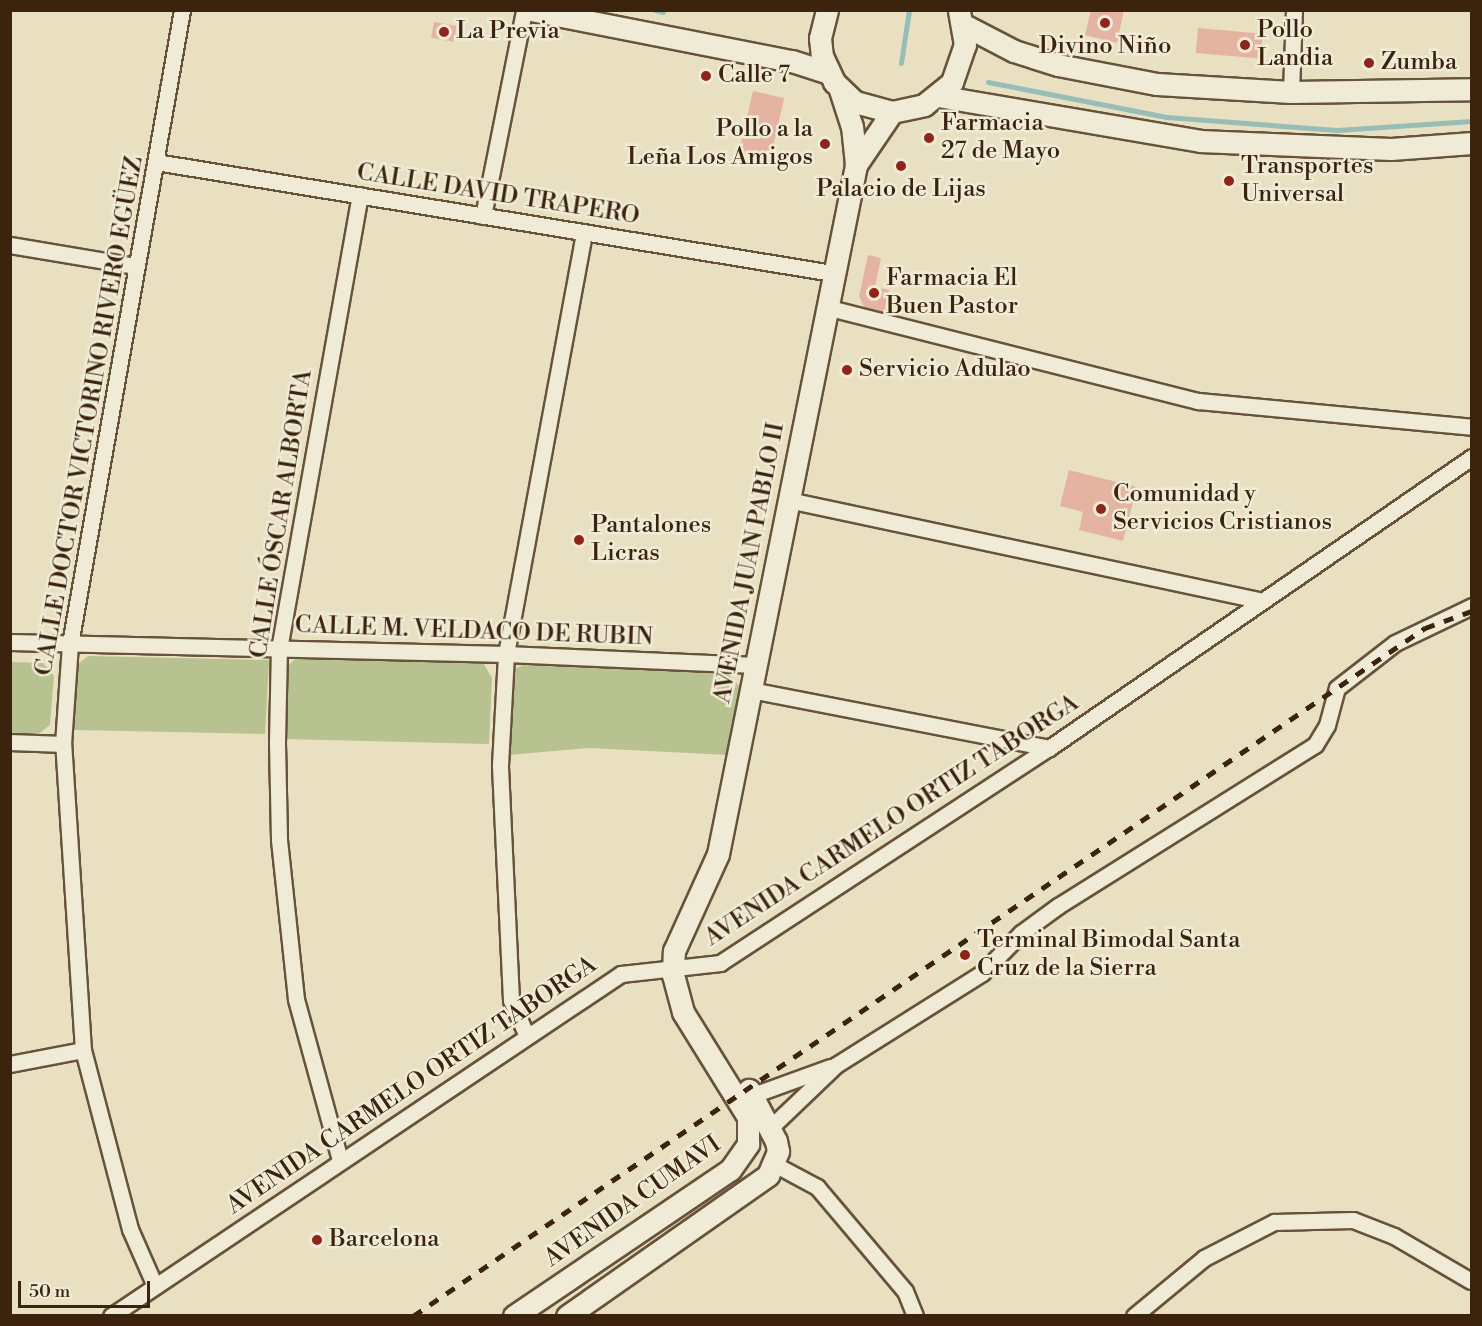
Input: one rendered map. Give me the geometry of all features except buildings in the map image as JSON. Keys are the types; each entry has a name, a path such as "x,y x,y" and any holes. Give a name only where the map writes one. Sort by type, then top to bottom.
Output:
{"street":[{"name":"CALLE DOCTOR VICTORINO RIVERO EGÜEZ","path":"155,1286 130,1229 83,1050 63,744 70,644 182,10"},
{"path":"483,216 524,10"},
{"path":"531,10 792,61 834,82 855,102 892,112 924,105 938,96 961,64 961,18"},
{"name":"AVENIDA JUAN PABLO II","path":"672,965 687,917 718,854 832,273 856,165 852,126 834,82 820,38 827,10"},
{"path":"1291,92 1294,10"},
{"path":"961,18 1014,51 1098,74 1158,84 1291,92 1472,88"},
{"path":"938,96 1200,141 1390,149 1471,147"},
{"name":"AVENIDA JUAN PABLO II","path":"856,165 892,112"},
{"name":"CALLE DAVID TRAPERO","path":"156,162 832,273"},
{"name":"CALLE ÓSCAR ALBORTA","path":"340,1160 310,1058 289,952 279,839 279,649 360,195"},
{"path":"526,1034 511,1000 500,765 506,654 584,232"},
{"path":"10,244 136,266"},
{"path":"826,307 1198,401 1472,427"},
{"name":"AVENIDA CARMELO ORTIZ TABORGA","path":"111,1316 526,1034 621,974 672,965 720,963 1049,748 1259,600 1472,457"},
{"path":"788,500 1259,600"},
{"path":"770,1128 836,1065 982,973 1021,933 1058,906 1315,745 1337,688 1395,643 1472,606"},
{"name":"CALLE M. VELDACO DE RUBIN","path":"10,642 506,654 756,665"},
{"path":"751,690 1049,748"},
{"path":"10,742 63,744"},
{"name":"AVENIDA CUMAVI","path":"514,1316 614,1246 730,1170 748,1144 748,1117 683,1012 672,965"},
{"path":"567,1316 760,1184 774,1164 778,1151 770,1128 753,1095 694,1005 676,987"},
{"path":"10,1064 83,1050"},
{"path":"753,1095 836,1065"},
{"path":"774,1164 818,1187 905,1291 915,1316"},
{"path":"1134,1316 1204,1258 1274,1222 1353,1220 1394,1236 1472,1281"},
{"path":"614,1246 632,1271"}],"green space":[{"path":"300,655 482,661 492,678 489,744 284,739 286,667"},
{"path":"88,656 269,660 265,734 74,730 77,665"},
{"path":"11,662 43,663 54,676 50,725 36,736 11,736"},
{"path":"523,665 725,670 740,687 728,755 589,748 507,755 513,670"}],"waterway":[{"path":"655,10 663,12"},
{"path":"901,63 909,10"},
{"path":"988,82 1167,117 1337,130 1472,121"}],"railway":[{"path":"413,1316 1425,628 1472,611"}],"place":[{"name":"Divino Niño","path":"1105,23"},
{"name":"La Previa","path":"444,32"},
{"name":"Pollo Landia","path":"1245,45"},
{"name":"Zumba","path":"1369,63"},
{"name":"Calle 7","path":"706,76"},
{"name":"Farmacia 27 de Mayo","path":"929,138"},
{"name":"Pollo a la Leña Los Amigos","path":"825,144"},
{"name":"Palacio de Lijas","path":"901,166"},
{"name":"Transportes Universal","path":"1229,181"},
{"name":"Farmacia El Buen Pastor","path":"874,293"},
{"name":"Servicio Adulao","path":"847,370"},
{"name":"Comunidad y Servicios Cristianos","path":"1101,509"},
{"name":"Pantalones Licras","path":"579,540"},
{"name":"Terminal Bimodal Santa Cruz de la Sierra","path":"965,955"},
{"name":"Barcelona","path":"317,1240"}]}
